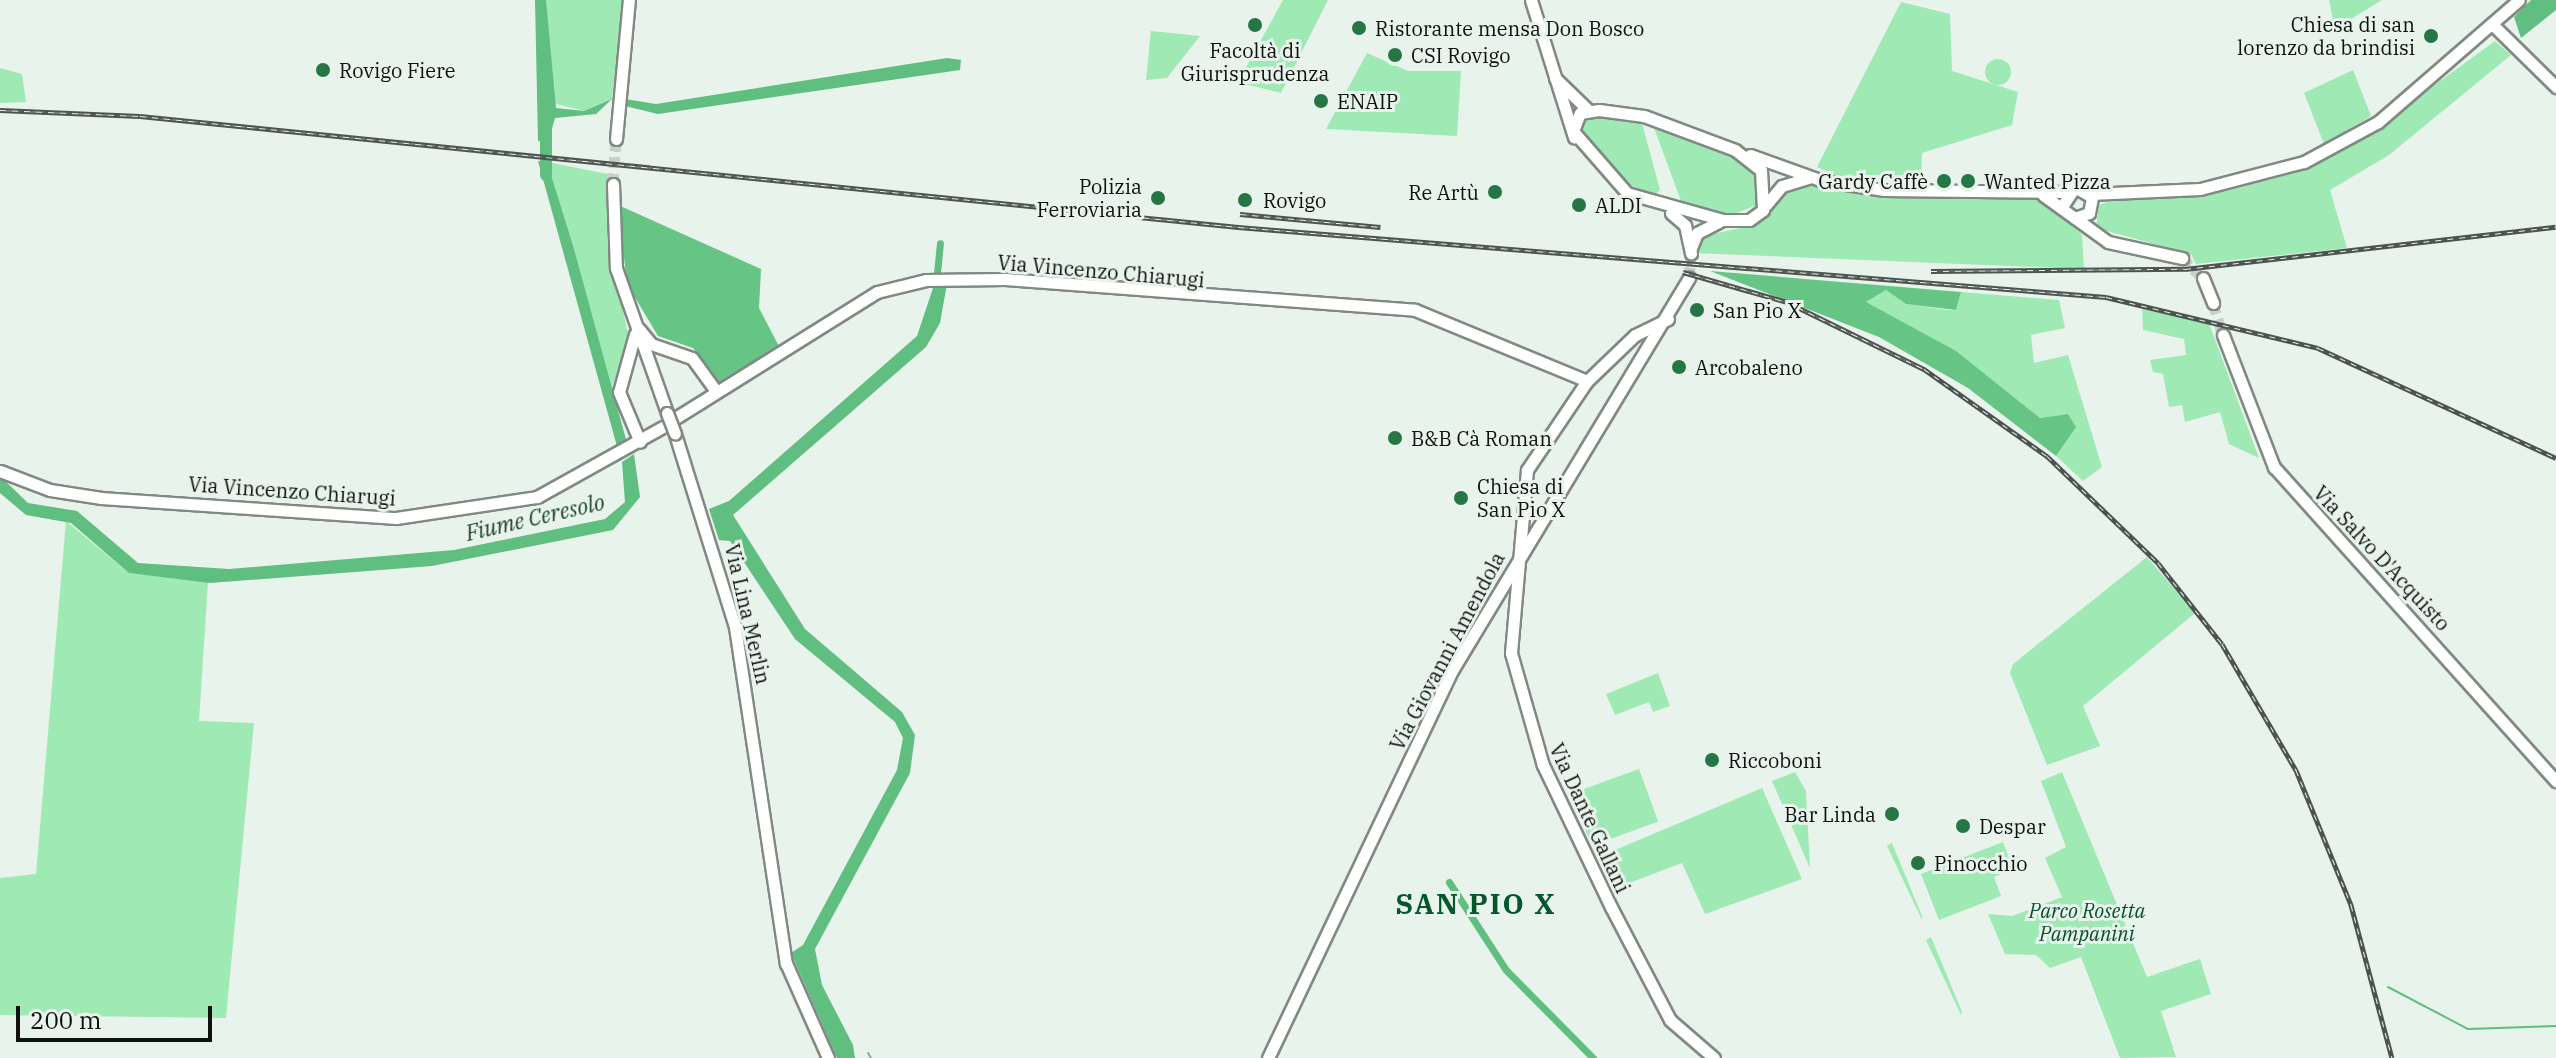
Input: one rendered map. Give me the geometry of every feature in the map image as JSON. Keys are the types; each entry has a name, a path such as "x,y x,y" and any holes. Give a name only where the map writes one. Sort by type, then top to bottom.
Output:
{"main road":[{"path":"616,139 629,0"},
{"path":"1531,0 1567,132 1614,184 1666,210 1685,225 1691,251 1706,226 1723,220"},
{"path":"2075,218 2090,204 2109,195 2234,184 2304,162 2378,122 2519,0"},
{"path":"2504,14 2505,40"},
{"path":"2492,24 2556,87"},
{"path":"2479,35 2505,40"},
{"path":"1551,71 1588,110 1644,116 1811,177 1884,190 2041,195 2078,187 2090,204 2100,239"},
{"path":"1577,140 1574,125 1588,110"},
{"path":"1735,150 1761,170 1763,210"},
{"path":"1666,210 1723,220 1749,220 1763,210 1782,186 1811,177"},
{"name":"Via Lina Merlin","path":"613,184 611,237 632,318 655,383 672,415 675,434 735,627 786,963 828,1058"},
{"path":"2062,206 2066,192"},
{"path":"2041,195 2062,206 2100,239 2182,258"},
{"name":"Via Giovanni Amendola","path":"1268,1058 1395,788 1515,561 1668,319 1689,278"},
{"path":"2203,278 2213,303"},
{"name":"Via Vincenzo Chiarugi","path":"672,415 769,366 877,292 926,280 1005,279 1415,310 1587,381"},
{"path":"632,318 651,344 692,358 716,391"},
{"path":"632,318 635,346 619,392 640,442"},
{"path":"1515,561 1527,470 1587,381 1635,335 1668,319"},
{"name":"Via Salvo D'Acquisto","path":"2223,335 2274,467 2556,781"},
{"path":"623,378 637,372 655,383 660,359 674,351"},
{"name":"Via Vincenzo Chiarugi","path":"0,471 50,490 101,498 396,518 537,497 611,460 663,427"},
{"name":"Via Dante Gallani","path":"1515,561 1513,665 1543,765 1670,1020 1714,1058"}],"green space":[{"path":"546,0 624,0 612,99 584,111 552,103"},
{"path":"1283,0 1328,0 1281,93 1238,82"},
{"path":"2329,0 2382,0 2335,29"},
{"path":"1901,2 1950,14 1952,71 2018,92 2012,125 1922,153 1921,181 1841,177 1817,167"},
{"path":"1151,31 1200,36 1167,78 1146,80"},
{"path":"2495,41 2511,55 2389,155 2330,190 2347,248 2196,264 2191,254 2096,228 2099,205 2114,200 2239,188 2290,170 2377,127"},
{"path":"1367,53 1408,71 1461,71 1457,136 1326,129"},
{"path":"1998,59 2007,63 2011,72 2007,81 1998,85 1989,81 1985,72 1989,63"},
{"path":"0,68 22,74 26,102 0,103"},
{"path":"2353,70 2371,116 2324,144 2304,93"},
{"path":"1593,117 1642,123 1660,190 1654,196 1618,179 1581,135 1582,121"},
{"path":"1653,125 1747,163 1759,175 1757,205 1727,217 1681,201"},
{"path":"547,162 608,174 607,239 630,342 611,389"},
{"path":"1816,182 2049,201 2082,235 2084,269 1694,253 1699,237 1754,225 1790,187"},
{"path":"1886,290 1906,304 1948,310 1956,310 1961,292 2059,300 2065,328 2031,335 2034,363 2068,355 2102,467 2083,481 2056,456 2073,430 2068,414 2040,418 1959,354 1866,302"},
{"path":"2142,309 2209,323 2259,458 2229,444 2220,412 2185,422 2182,405 2169,407 2163,374 2153,372 2150,360 2186,355 2184,339 2143,330"},
{"path":"66,521 129,573 208,582 199,721 254,723 226,1018 0,1015 0,878 36,874"},
{"path":"2147,557 2195,613 2083,706 2100,746 2047,765 2010,673 2013,664"},
{"path":"1658,673 1670,706 1653,712 1649,702 1615,715 1606,694"},
{"path":"1639,769 1658,822 1591,846 1572,793"},
{"path":"1795,772 1806,791 1810,868 1772,781"},
{"name":"Parco Rosetta Pampanini","path":"2062,772 2147,977 2200,959 2211,994 2161,1011 2176,1057 2120,1058 2081,957 2050,968 2036,955 2005,954 1988,914 2012,916 2062,897 2045,858 2066,847 2041,781"},
{"path":"1762,788 1802,879 1705,914 1682,863 1616,888 1601,856"},
{"path":"2003,842 2013,869 1994,877 2001,896 1939,920 1921,874"},
{"path":"1892,843 1922,916 1922,920 1887,846"},
{"path":"1931,937 1962,1012 1961,1015 1926,940"}],"shaded area":[{"path":"535,0 546,0 556,108 584,111 612,99 596,114 555,118 548,142 538,141"},
{"path":"2531,0 2556,0 2556,10 2521,38 2514,17"},
{"path":"947,58 961,60 960,70 658,114 625,106 625,99 656,104"},
{"path":"538,161 547,162 574,249 627,443 618,450"},
{"path":"618,205 761,269 759,308 783,354 719,383 693,348 658,336 627,284"},
{"path":"1710,271 1961,292 1956,310 1906,304 1886,290 1866,302 1956,351 2040,418 2068,414 2076,427 2056,456 1968,388 1879,337"},
{"path":"947,284 940,323 926,347 733,515 805,629 902,712 915,735 910,773 815,949 822,985 853,1045 855,1058 837,1058 791,953 803,945 897,770 903,738 895,722 795,639 730,541 719,540 709,509 729,501 917,336 934,285"},
{"path":"634,454 640,497 613,530 432,566 210,583 129,573 71,523 26,515 0,493 0,476 28,503 77,511 138,563 229,569 454,550 605,519 625,502 622,462"}],"waterway":[{"name":"Fiume Ceresolo","path":"546,126 546,175"},
{"path":"936,283 940,243"},
{"path":"1449,882 1506,970 1593,1058"},
{"path":"2388,987 2468,1029 2556,1026"},
{"path":"868,1053 871,1058"}],"tunnel":[{"path":"613,184 616,139"},
{"path":"1689,278 1691,253"},
{"path":"2182,258 2203,278"},
{"path":"2213,303 2223,335"}],"railway":[{"path":"0,110 140,116 1238,227 2106,297 2318,348 2556,458"},
{"path":"1240,214 1380,227"},
{"path":"1931,271 2185,269 2556,227"},
{"path":"1683,272 1787,302 1924,369 2047,456 2158,563 2222,644 2296,770 2351,905 2392,1058"}],"place":[{"name":"Facoltà di Giurisprudenza","path":"1255,25"},
{"name":"Ristorante mensa Don Bosco","path":"1359,28"},
{"name":"Chiesa di san lorenzo da brindisi","path":"2431,36"},
{"name":"CSI Rovigo","path":"1395,55"},
{"name":"Rovigo Fiere","path":"323,70"},
{"name":"ENAIP","path":"1321,101"},
{"name":"Gardy Caffè","path":"1944,181"},
{"name":"Wanted Pizza","path":"1968,181"},
{"name":"Re Artù","path":"1495,192"},
{"name":"Polizia Ferroviaria","path":"1158,198"},
{"name":"Rovigo","path":"1245,200"},
{"name":"ALDI","path":"1579,205"},
{"name":"San Pio X","path":"1697,310"},
{"name":"Arcobaleno","path":"1679,367"},
{"name":"B&B Cà Roman","path":"1395,438"},
{"name":"Chiesa di San Pio X","path":"1461,498"},
{"name":"Riccoboni","path":"1712,760"},
{"name":"Bar Linda","path":"1892,814"},
{"name":"Despar","path":"1963,826"},
{"name":"Pinocchio","path":"1918,863"}],"district":[{"name":"SAN PIO X","path":"1476,904"}]}
